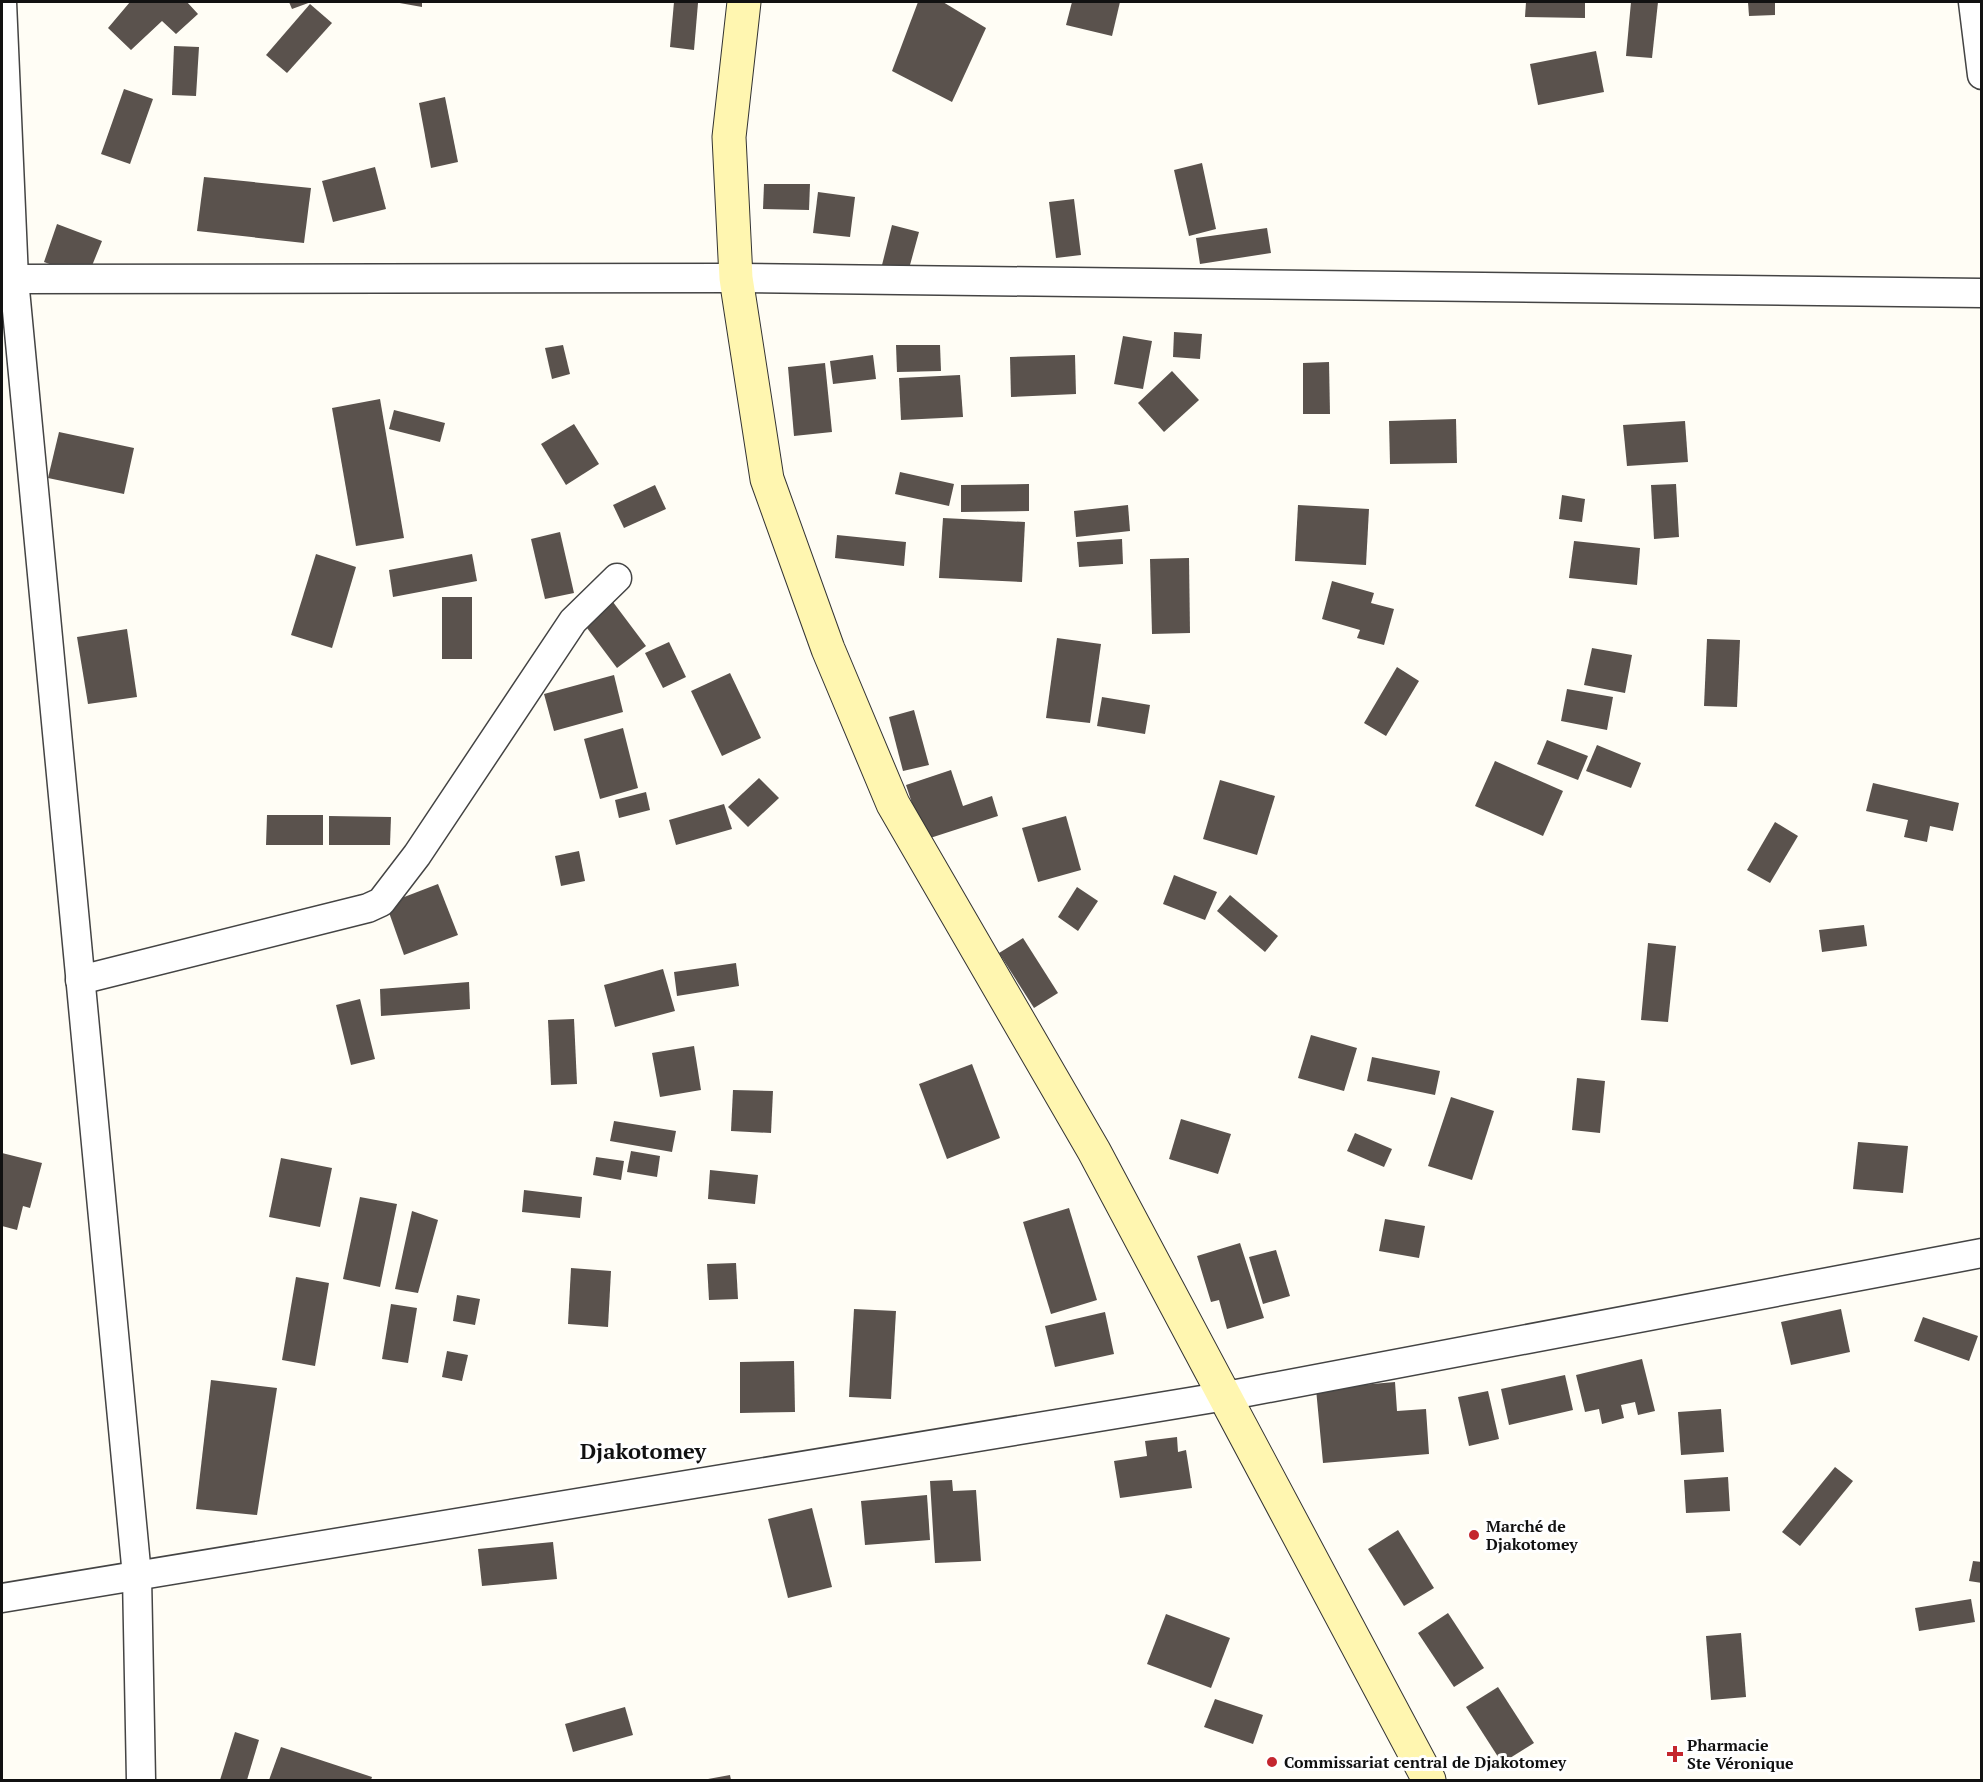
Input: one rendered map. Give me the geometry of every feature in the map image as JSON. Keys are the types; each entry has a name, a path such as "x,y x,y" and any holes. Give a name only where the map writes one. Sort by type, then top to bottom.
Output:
{"street":[{"path":"2,2 8,279 80,980 137,1576 141,1780"},
{"path":"744,2 729,137 736,278 767,479 828,649 893,804 1094,1152 1430,1780"},
{"path":"1973,2 1982,75"},
{"path":"8,279 736,278 1982,293"},
{"path":"80,980 368,908 381,902 417,855 573,621 617,578"},
{"path":"2,1598 1226,1396 1982,1253"}],"building":[{"path":"130,2 187,2 198,14 176,34 162,21 131,50 108,28"},
{"path":"289,2 311,2 292,9"},
{"path":"394,2 422,2 422,7"},
{"path":"674,2 698,3 694,50 670,47"},
{"path":"918,2 943,2 986,28 952,102 892,71"},
{"path":"1072,2 1120,2 1112,36 1066,25"},
{"path":"1526,2 1585,2 1585,18 1525,17"},
{"path":"1631,2 1658,2 1652,58 1626,56"},
{"path":"1748,2 1775,2 1775,15 1749,16"},
{"path":"310,4 332,23 287,73 266,55"},
{"path":"174,46 199,47 196,96 172,95"},
{"path":"1596,51 1604,92 1538,105 1530,64"},
{"path":"124,89 153,99 130,164 101,154"},
{"path":"445,97 458,162 431,168 419,103"},
{"path":"1202,163 1216,229 1189,236 1174,170"},
{"path":"375,167 386,209 333,222 322,181"},
{"path":"204,177 311,188 304,243 197,231"},
{"path":"764,184 810,184 809,210 763,209"},
{"path":"818,192 855,197 850,237 813,233"},
{"path":"1074,199 1081,255 1056,258 1049,202"},
{"path":"57,224 102,241 87,278 44,262"},
{"path":"892,225 919,232 907,276 881,269"},
{"path":"1267,228 1271,253 1200,264 1196,238"},
{"path":"1174,332 1202,334 1200,359 1173,357"},
{"path":"1123,336 1152,341 1143,389 1114,384"},
{"path":"563,345 570,374 552,379 545,348"},
{"path":"896,345 940,345 941,371 897,372"},
{"path":"873,355 876,379 833,384 830,361"},
{"path":"1075,355 1076,394 1011,397 1010,357"},
{"path":"1329,362 1330,414 1303,414 1303,363"},
{"path":"825,363 832,432 794,436 788,367"},
{"path":"1172,371 1199,400 1164,432 1138,403"},
{"path":"960,375 963,417 901,420 899,378"},
{"path":"380,399 404,538 356,546 332,408"},
{"path":"394,410 445,423 440,442 389,429"},
{"path":"1456,419 1457,463 1390,464 1389,421"},
{"path":"1685,421 1688,462 1627,466 1623,425"},
{"path":"574,424 599,464 566,485 541,444"},
{"path":"59,432 134,448 124,494 48,478"},
{"path":"900,472 954,484 949,506 895,494"},
{"path":"1029,484 1029,511 961,512 961,485"},
{"path":"1676,484 1679,537 1654,539 1651,485"},
{"path":"655,485 666,509 624,528 613,505"},
{"path":"1562,495 1585,499 1582,522 1559,519"},
{"path":"1128,505 1130,531 1076,537 1074,511"},
{"path":"1298,505 1369,509 1366,565 1295,561"},
{"path":"943,518 1025,522 1022,582 939,578"},
{"path":"560,532 574,593 545,599 531,539"},
{"path":"837,535 906,542 904,566 835,558"},
{"path":"1122,539 1123,564 1079,567 1077,542"},
{"path":"1574,541 1640,548 1637,585 1569,578"},
{"path":"316,554 356,567 332,648 291,635"},
{"path":"472,554 477,581 393,597 389,570"},
{"path":"1189,558 1190,633 1152,634 1150,559"},
{"path":"1332,581 1374,593 1371,603 1394,609 1384,645 1357,638 1360,630 1322,619"},
{"path":"442,597 472,597 472,659 442,659"},
{"path":"610,598 646,646 617,668 581,620"},
{"path":"127,629 137,697 88,704 77,637"},
{"path":"1057,638 1101,644 1090,723 1046,718"},
{"path":"1707,639 1740,640 1737,707 1704,706"},
{"path":"669,642 686,677 663,688 645,653"},
{"path":"1592,648 1632,655 1625,693 1584,685"},
{"path":"1397,667 1419,681 1386,736 1364,723"},
{"path":"730,673 761,738 722,756 691,691"},
{"path":"614,675 623,712 554,731 544,694"},
{"path":"1567,689 1613,697 1607,730 1561,721"},
{"path":"1102,697 1150,705 1145,734 1097,726"},
{"path":"914,710 929,765 903,771 889,717"},
{"path":"623,728 638,788 600,799 584,739"},
{"path":"1547,740 1588,756 1578,780 1537,764"},
{"path":"1597,745 1641,763 1631,788 1586,771"},
{"path":"1495,761 1563,791 1543,836 1475,806"},
{"path":"951,770 963,806 992,796 998,816 924,840 906,785"},
{"path":"759,778 779,798 748,827 728,807"},
{"path":"1220,780 1275,796 1257,855 1203,839"},
{"path":"1873,783 1959,803 1953,831 1930,826 1927,842 1904,837 1908,820 1866,811"},
{"path":"646,792 650,810 619,818 615,800"},
{"path":"724,804 732,829 676,845 669,820"},
{"path":"267,815 323,815 323,845 266,845"},
{"path":"329,816 391,817 390,845 329,845"},
{"path":"1066,816 1081,870 1038,882 1022,828"},
{"path":"1775,822 1798,836 1770,883 1747,870"},
{"path":"579,851 585,881 561,886 555,856"},
{"path":"1174,875 1217,892 1205,920 1163,904"},
{"path":"438,884 458,935 404,955 386,904"},
{"path":"1077,887 1098,901 1078,931 1058,917"},
{"path":"1230,895 1278,936 1265,952 1217,911"},
{"path":"1864,925 1867,946 1822,952 1819,930"},
{"path":"1023,938 1058,993 1034,1008 999,953"},
{"path":"1648,943 1676,946 1668,1022 1641,1020"},
{"path":"736,963 739,986 677,996 674,972"},
{"path":"663,969 675,1011 615,1027 604,985"},
{"path":"469,982 470,1009 381,1016 380,989"},
{"path":"360,999 375,1059 351,1065 336,1005"},
{"path":"574,1019 577,1084 551,1085 548,1020"},
{"path":"1311,1035 1357,1048 1344,1091 1298,1078"},
{"path":"694,1046 701,1090 660,1097 652,1053"},
{"path":"1372,1057 1440,1071 1435,1095 1367,1081"},
{"path":"972,1064 1000,1138 947,1159 919,1084"},
{"path":"1577,1078 1605,1081 1600,1133 1572,1130"},
{"path":"733,1090 773,1091 771,1133 731,1131"},
{"path":"1451,1097 1494,1111 1472,1180 1428,1166"},
{"path":"1181,1119 1231,1134 1218,1174 1169,1159"},
{"path":"614,1121 676,1131 672,1152 610,1141"},
{"path":"1355,1133 1392,1149 1384,1167 1347,1151"},
{"path":"1858,1142 1908,1146 1903,1193 1853,1189"},
{"path":"631,1151 660,1156 657,1177 627,1172"},
{"path":"2,1153 42,1163 30,1208 23,1206 17,1230 2,1226"},
{"path":"596,1157 624,1161 621,1180 593,1175"},
{"path":"281,1158 332,1168 320,1227 269,1217"},
{"path":"710,1170 758,1175 755,1204 708,1199"},
{"path":"524,1190 582,1197 580,1218 522,1212"},
{"path":"360,1197 397,1204 380,1287 343,1279"},
{"path":"1069,1208 1097,1300 1051,1314 1023,1222"},
{"path":"412,1211 438,1220 418,1293 395,1289"},
{"path":"1385,1219 1425,1226 1419,1258 1379,1251"},
{"path":"1240,1243 1264,1318 1227,1329 1219,1300 1211,1302 1197,1256"},
{"path":"1276,1250 1290,1296 1263,1304 1249,1257"},
{"path":"736,1263 738,1299 709,1300 707,1264"},
{"path":"571,1268 611,1271 608,1327 568,1324"},
{"path":"296,1277 329,1283 315,1366 282,1360"},
{"path":"457,1295 480,1299 475,1325 453,1321"},
{"path":"391,1304 417,1308 408,1363 382,1359"},
{"path":"854,1309 896,1311 891,1399 849,1397"},
{"path":"1841,1309 1850,1352 1791,1365 1781,1322"},
{"path":"1105,1312 1114,1354 1055,1367 1045,1326"},
{"path":"1923,1317 1978,1336 1969,1361 1914,1341"},
{"path":"447,1351 468,1355 462,1381 442,1377"},
{"path":"1642,1359 1655,1411 1638,1415 1635,1402 1621,1405 1624,1418 1602,1424 1599,1409 1585,1412 1576,1375"},
{"path":"794,1361 795,1412 740,1413 740,1362"},
{"path":"1565,1375 1573,1410 1509,1425 1501,1389"},
{"path":"211,1380 277,1388 257,1515 196,1509"},
{"path":"1395,1382 1397,1411 1426,1409 1429,1454 1323,1463 1316,1389"},
{"path":"1488,1391 1499,1439 1469,1446 1458,1397"},
{"path":"1721,1409 1724,1452 1681,1455 1678,1412"},
{"path":"1177,1437 1178,1452 1186,1450 1192,1488 1120,1498 1114,1461 1147,1456 1145,1441"},
{"path":"1835,1467 1853,1481 1800,1546 1782,1532"},
{"path":"1728,1477 1730,1511 1686,1513 1684,1480"},
{"path":"952,1480 953,1491 976,1490 981,1561 935,1563 930,1481"},
{"path":"927,1495 930,1540 865,1545 861,1501"},
{"path":"812,1508 832,1587 788,1598 768,1519"},
{"path":"1398,1530 1434,1588 1404,1606 1368,1549"},
{"path":"553,1542 557,1579 482,1586 478,1549"},
{"path":"1973,1561 1982,1562 1982,1583 1969,1581"},
{"path":"1971,1599 1975,1622 1919,1631 1915,1608"},
{"path":"1448,1613 1484,1668 1454,1687 1418,1633"},
{"path":"1166,1614 1230,1638 1211,1688 1147,1664"},
{"path":"1741,1633 1746,1697 1711,1700 1706,1636"},
{"path":"1498,1687 1534,1743 1502,1763 1466,1707"},
{"path":"1215,1699 1263,1715 1253,1744 1204,1727"},
{"path":"625,1707 633,1735 573,1752 565,1724"},
{"path":"235,1732 259,1740 247,1780 220,1780"},
{"path":"281,1747 372,1777 371,1780 269,1780"},
{"path":"730,1775 731,1780 708,1780 708,1779"}],"place":[{"name":"Marché de Djakotomey","path":"1474,1535"},
{"name":"Pharmacie Ste Véronique","path":"1675,1754"},
{"name":"Commissariat central de Djakotomey","path":"1272,1762"}],"district":[{"name":"Djakotomey","path":"643,1451"}]}
